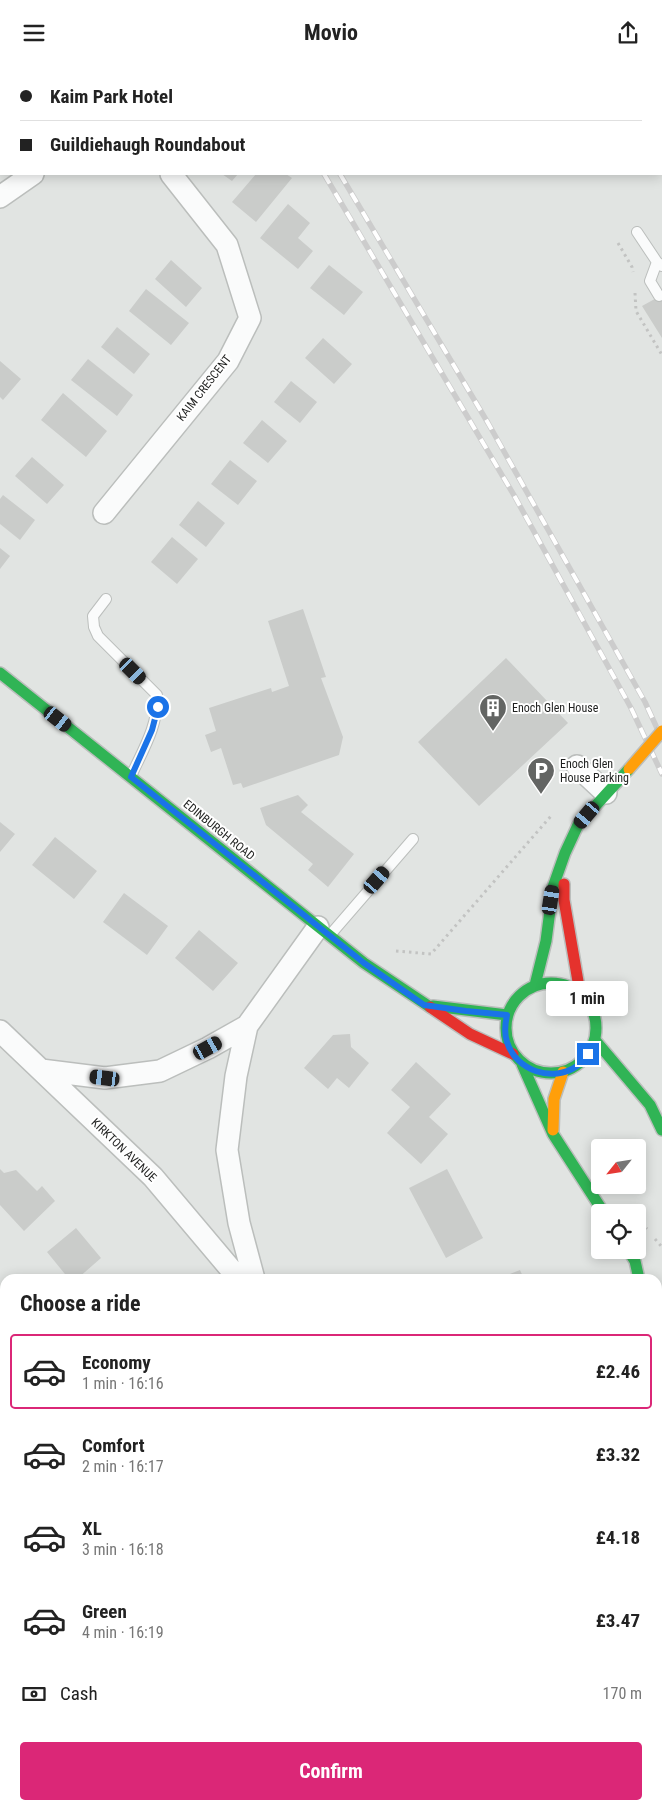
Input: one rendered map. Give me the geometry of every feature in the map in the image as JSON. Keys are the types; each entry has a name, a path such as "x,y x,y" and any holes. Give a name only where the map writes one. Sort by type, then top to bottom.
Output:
{"main road":[{"name":"EDINBURGH ROAD","path":"0,673 364,963 424,1005 470,1034 513,1054"},
{"path":"535,985 546,941 554,887 565,853 578,825 662,731"},
{"path":"565,853 564,900 580,993"},
{"path":"556,983 568,986 580,993 589,1003 594,1014 595,1040 582,1067 563,1073 547,1074 534,1071 522,1064 513,1054 507,1042 505,1029 507,1015 518,997 535,985 556,983"},
{"name":"EDINBURGH ROAD","path":"424,1005 507,1015"},
{"path":"595,1040 650,1105 662,1129"},
{"path":"522,1064 553,1134 598,1204"},
{"path":"553,1134 554,1099 563,1073"},
{"path":"618,1085 650,1105"},
{"path":"634,1259 638,1274"}],"street":[{"path":"0,197 32,175"},
{"name":"KAIM CRESCENT","path":"104,513 228,361 250,318 227,245 172,175"},
{"path":"577,766 606,793"},
{"path":"41,1070 105,1078 160,1071 247,1026 324,931"},
{"path":"247,1026 236,1076 227,1151 239,1223 253,1274"},
{"name":"KIRKTON AVENUE","path":"0,1031 153,1177 235,1274"}],"lane":[{"path":"637,232 660,264 650,281 659,297"},
{"path":"106,599 93,616 94,627 98,636 157,695 158,707 152,730 131,777"},
{"path":"324,931 412,839"}],"path":[{"path":"364,963 379,949 431,954 556,811"}],"building":[{"path":"223,175 237,175 232,181"},
{"path":"255,175 288,175 292,178 256,222 232,202"},
{"path":"288,204 310,223 298,238 313,251 298,269 260,238"},
{"path":"171,260 202,288 186,307 155,279"},
{"path":"329,265 363,292 344,315 310,288"},
{"path":"146,289 189,323 171,345 129,311"},
{"path":"662,295 662,338 642,306"},
{"path":"117,327 150,354 134,374 101,347"},
{"path":"323,338 352,364 334,384 305,358"},
{"path":"88,359 133,395 117,416 71,380"},
{"path":"0,361 21,379 3,400 0,397"},
{"path":"291,381 317,402 300,423 274,402"},
{"path":"63,393 107,431 86,457 41,420"},
{"path":"262,420 287,441 268,463 243,443"},
{"path":"32,457 64,485 47,504 15,476"},
{"path":"230,460 257,481 238,505 211,484"},
{"path":"3,495 35,520 20,540 0,524 0,499"},
{"path":"198,501 225,523 206,547 179,525"},
{"path":"172,537 198,559 177,584 151,562"},
{"path":"0,548 10,556 0,569"},
{"path":"303,609 326,677 321,678 343,737 339,755 243,788 241,783 233,785 221,748 211,752 205,735 216,731 209,708 271,688 272,692 289,686 268,621"},
{"name":"Enoch Glen House","path":"506,658 568,723 479,806 418,742"},
{"path":"298,795 308,805 301,812 354,854 328,887 308,870 313,864 266,825 260,808"},
{"path":"0,822 15,834 0,852"},
{"path":"55,837 97,871 74,899 32,865"},
{"path":"124,893 168,926 147,955 103,922"},
{"path":"199,930 238,963 213,991 175,958"},
{"path":"350,1034 351,1047 369,1063 349,1088 337,1078 328,1089 304,1068 333,1035"},
{"path":"416,1062 451,1094 429,1117 448,1134 421,1164 387,1133 410,1107 391,1090"},
{"path":"0,1169 4,1173 16,1170 37,1191 42,1186 55,1201 24,1231 0,1205"},
{"path":"447,1169 483,1238 446,1258 409,1188"},
{"path":"76,1228 101,1258 83,1274 65,1274 47,1252"},
{"path":"520,1270 522,1274 510,1274"}],"railway":[{"path":"325,175 515,497 631,708 662,774"},
{"path":"341,175 488,423 645,702 662,739"}],"traffic: fast":[{"path":"0,673 364,963 430,1007"},
{"path":"535,985 546,941 553,887 565,853 578,825 629,769"},
{"path":"542,983 560,983 576,990 589,1003 596,1019 596,1028 596,1037 589,1053 576,1066 560,1073 542,1073 526,1066 513,1053 506,1037 506,1019 513,1003 526,990 542,983"},
{"path":"433,1006 507,1015"},
{"path":"595,1040 650,1105 662,1130"},
{"path":"522,1064 553,1134 598,1204"},
{"path":"634,1259 638,1274"}],"traffic: slow":[{"path":"629,769 662,731"},
{"path":"553,1130 554,1099 563,1072"}],"traffic: jam":[{"path":"564,884 564,900 580,993"},
{"path":"430,1007 470,1034 513,1054"}],"place":[{"name":"Enoch Glen House","path":"493,732"},
{"name":"Enoch Glen House Parking","path":"541,795"}],"route":[{"path":"158,707 152,730 131,777 364,963 424,1005 507,1015 505,1029 507,1042 513,1054 522,1064 534,1071 547,1074 563,1073 578,1066 588,1054"}]}
